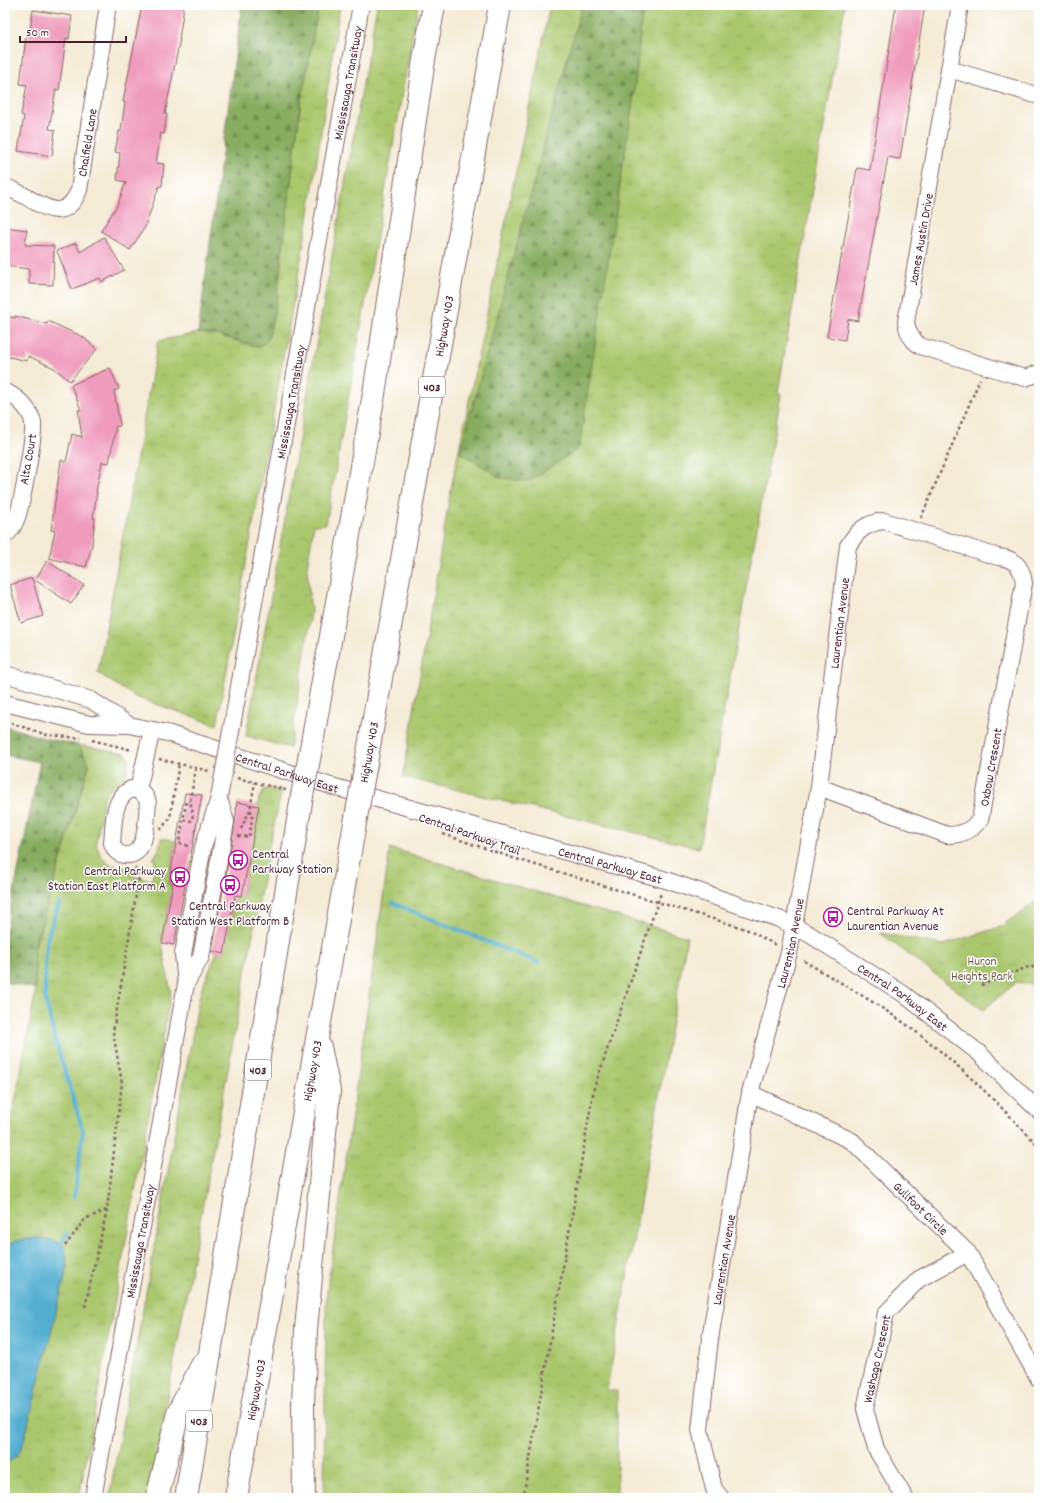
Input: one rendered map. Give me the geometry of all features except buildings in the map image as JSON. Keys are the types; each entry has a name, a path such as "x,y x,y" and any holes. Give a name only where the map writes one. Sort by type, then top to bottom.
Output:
{"highway":[{"name":"403","path":"186,1498 213,1344 297,794 310,754 374,394 424,60 434,5"},
{"name":"Highway 403","path":"236,1498 500,5"},
{"path":"304,1498 303,1404 306,1329 329,1091 318,1036"},
{"path":"157,1498 178,1413 213,1344"}],"street":[{"name":"Chalfield Lane","path":"5,187 48,209 59,210 68,207 76,200 79,190 108,5"},
{"name":"Mississauga Transitway","path":"93,1498 186,984 182,954 203,847 220,798 360,5"},
{"name":"James Austin Drive","path":"960,5 906,322 910,336 920,346 1025,378 1039,373"},
{"path":"949,69 1039,96"},
{"name":"Alta Court","path":"5,392 12,395 26,409 33,422 32,438 16,520 8,533 5,535"},
{"name":"Laurentian Avenue","path":"721,1498 714,1489 700,1430 710,1339 750,1093 789,953 819,787 848,546 855,534 864,526 873,522 884,521 998,557"},
{"name":"Oxbow Crescent","path":"819,787 947,835 958,835 971,830 980,820 1024,583 1023,573 1017,563 1007,558 998,557"},
{"name":"Central Parkway East","path":"5,674 91,700 129,725"},
{"name":"Central Parkway East","path":"5,703 88,724 129,725 152,730 330,786 666,880 779,919 809,934 902,993 979,1053 1039,1111"},
{"path":"138,790 152,730"},
{"path":"131,789 138,790 147,798 148,803 142,846 135,853 129,855 119,854 114,849 112,843 117,801 123,793 131,789"},
{"name":"Gullfoot Circle","path":"750,1093 852,1141 968,1253 1039,1379"},
{"name":"Washago Crescent","path":"905,1498 876,1449 865,1409 886,1313 919,1279 968,1253"}],"path":[{"path":"916,531 980,379 983,366"},
{"path":"5,721 47,735 83,739"},
{"path":"90,739 132,750 133,754"},
{"path":"153,758 211,771"},
{"path":"183,820 192,821 193,814 190,801 196,767"},
{"path":"233,776 297,794"},
{"path":"238,835 250,810 255,782"},
{"path":"187,852 188,845 179,843 186,803 190,801"},
{"path":"249,837 252,814 250,810"},
{"name":"Central Parkway Trail","path":"440,834 513,858 746,929 776,946"},
{"path":"86,1306 107,1210 122,1083 113,1032 139,878 129,855"},
{"path":"523,1498 594,1088 666,880"},
{"path":"804,961 863,996 933,1045 1004,1108 1039,1147"},
{"path":"981,985 1031,966 1039,971"},
{"path":"66,1246 86,1219 107,1210"}],"green space":[{"path":"242,5 319,5 301,100 276,304 268,340 258,347 218,335 198,333"},
{"path":"319,5 340,5 308,220 217,725 135,697 98,673 158,341 198,333 218,335 258,347 268,340 276,303 301,100"},
{"path":"377,5 418,5 326,524 314,525 307,567 311,614 290,748 246,736"},
{"path":"550,5 845,5 778,392 781,395 699,848 403,777 450,494"},
{"path":"582,5 643,5 634,95 579,448 530,481 501,478 460,452"},
{"path":"5,726 47,739 79,745 89,765 34,950 36,989 5,982 5,936 40,762 5,755"},
{"path":"79,745 125,753 129,759 127,772 123,780 112,786 104,797 96,843 101,857 110,865 132,869 132,876 152,880 155,862 153,859 159,849 161,838 176,841 169,882 173,883 162,943 171,994 79,1498 5,1498 5,1463 13,1459 67,1269 65,1246 57,1242 35,1238 5,1246 5,1156 36,989 34,950 89,765"},
{"path":"269,788 282,790 269,847 158,1448 146,1498 109,1498 200,993 217,952 224,953 235,895 242,896 259,798 264,790"},
{"path":"390,848 687,937 607,1390 617,1391 617,1498 324,1498 326,1298"},
{"name":"Huron Heights Park","path":"1039,900 1039,986 1017,982 983,1010 880,933 943,945 1000,927"}],"water":[{"path":"39,1238 52,1240 65,1246 67,1269 22,1448 13,1459 5,1463 5,1246 22,1239"}],"waterway":[{"path":"393,903 539,963"},
{"path":"59,904 48,935 45,965 45,998 55,1039 83,1131 74,1198"},
{"path":"58,1246 68,1234"}],"place":[{"name":"Central Parkway Station","path":"238,860"},
{"name":"Central Parkway Station East Platform A","path":"180,877"},
{"name":"Central Parkway Station West Platform B","path":"230,885"},
{"name":"Central Parkway At Laurentian Avenue","path":"833,917"}]}
